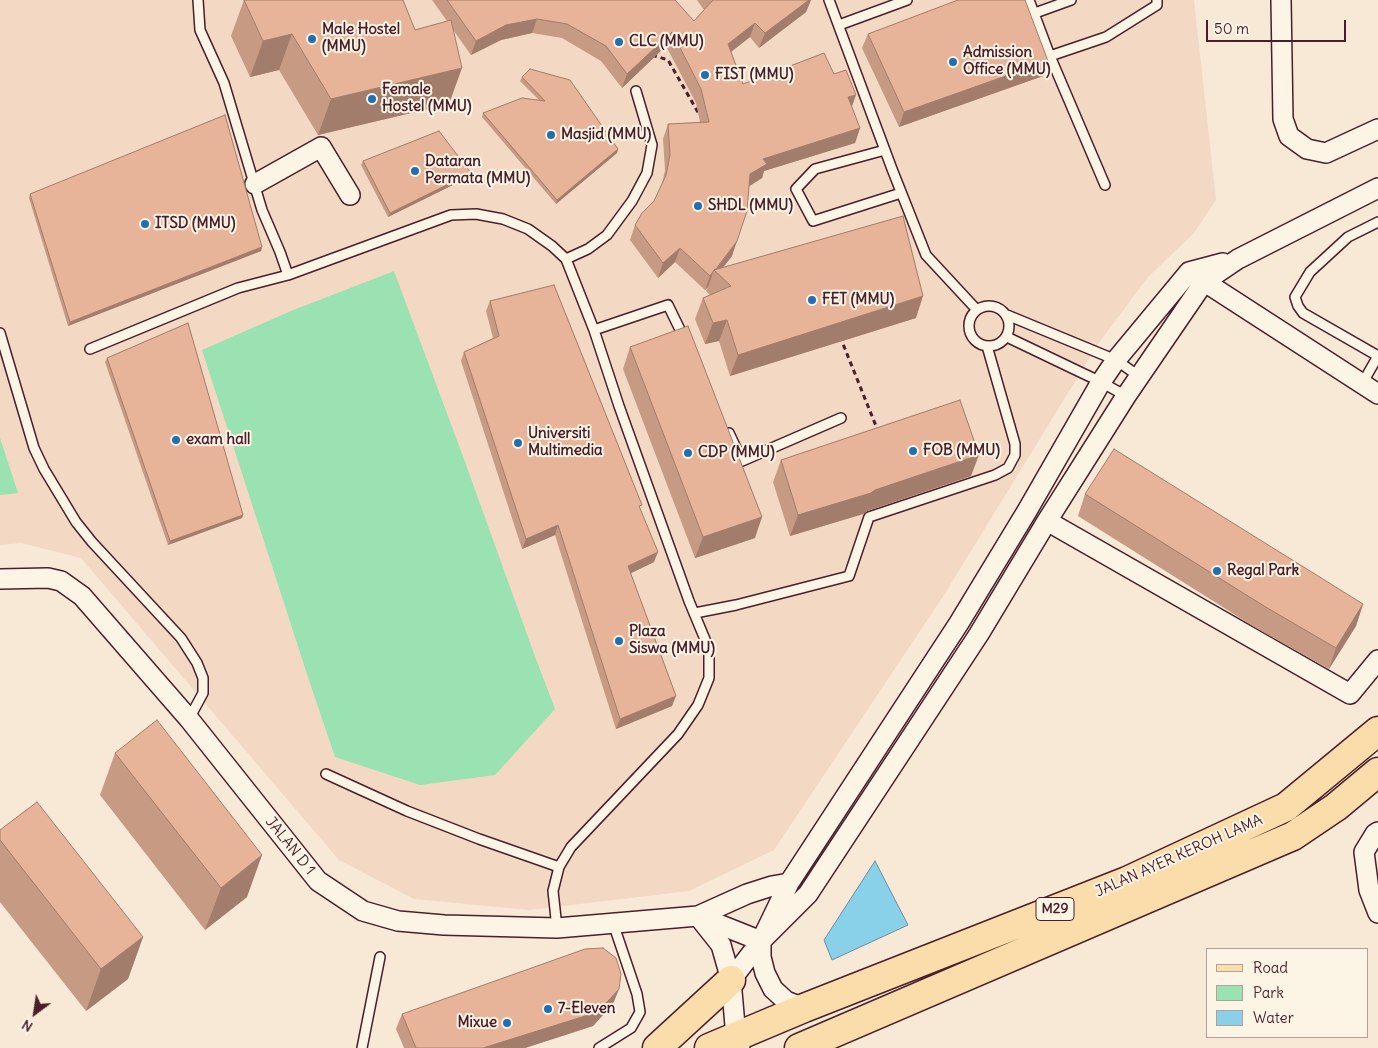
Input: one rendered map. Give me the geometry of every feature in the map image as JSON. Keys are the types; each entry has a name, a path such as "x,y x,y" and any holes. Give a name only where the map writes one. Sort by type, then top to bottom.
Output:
{"main road":[{"name":"JALAN AYER KEROH LAMA","path":"709,1048 739,1043 804,1008 1127,881 1286,807 1378,731"},
{"name":"JALAN AYER KEROH LAMA","path":"799,1048 1293,836 1336,807 1378,772"},
{"path":"657,1048 731,980"}],"street":[{"path":"1282,0 1283,119 1290,136 1307,149 1326,153 1378,129"},
{"path":"254,184 321,147 350,195"},
{"path":"804,1008 786,1001 773,989 765,973 760,941 790,883 959,623 1116,360 1197,277 1238,259 1378,188"},
{"path":"731,980 760,941 808,894 979,634 1047,522 1140,376 1197,277"},
{"path":"1197,277 1370,389"},
{"path":"1047,522 1350,694 1378,660"},
{"name":"JALAN D 1","path":"0,579 48,578 61,581 82,596 190,720 318,881 363,911 398,921 444,925 557,928 698,916 760,941"},
{"path":"1378,832 1364,852 1369,890 1378,913"},
{"path":"739,1043 731,980 721,945 698,916 747,894 772,886 790,883"}],"lane":[{"path":"198,0 200,30 224,82 262,210 288,275"},
{"path":"829,0 926,255 977,310"},
{"path":"839,25 907,0"},
{"path":"1029,0 1050,56 1105,185"},
{"path":"1035,13 1071,0"},
{"path":"1050,56 1106,37 1157,5 1156,0"},
{"path":"566,259 588,249 607,235 632,201 647,173 652,145 636,91"},
{"path":"885,150 815,169 796,189 813,221 901,193"},
{"path":"90,349 238,288 288,275 451,215 476,214 503,219 528,229 552,246 566,259 594,330 619,406 689,601 709,649 709,678 698,705 678,734 571,847 559,868 553,891 557,928"},
{"path":"1370,389 1378,356 1303,314 1295,297 1310,272 1348,237 1378,222"},
{"path":"594,330 668,305 689,348"},
{"path":"1007,315 1010,326 1007,337 998,345 987,346 978,343 972,336 969,327 971,317 977,310 987,305 998,308 1007,315 1116,360 1140,376"},
{"path":"0,333 34,448 44,469 81,529 181,638 197,663 203,678 203,693 190,720"},
{"path":"1007,337 1102,382 1126,396"},
{"path":"695,613 736,605 849,576 869,516 995,475 1008,468 1015,455 1015,444 987,346"},
{"path":"726,426 742,461 841,418"},
{"path":"326,774 407,811 559,868"},
{"path":"599,1048 631,1028 640,1012 637,994 613,923"},
{"path":"362,1048 380,957"}],"path":[{"path":"651,55 668,60 702,119"},
{"path":"842,335 880,436"}],"shaded area":[{"name":"Universiti Multimedia","path":"0,0 1194,0 1216,200 1194,233 1148,277 1098,344 944,595 774,850 689,891 529,910 414,899 339,860 81,558 21,543 0,545"}],"green space":[{"path":"394,271 555,709 495,775 420,785 335,757 202,350 291,311"},
{"path":"0,438 18,493 0,495"}],"water":[{"path":"875,861 908,925 832,960 824,940"}],"building":[{"path":"244,0 403,0 415,30 451,20 462,68 331,99 292,34 263,41"},
{"path":"447,0 675,0 694,21 713,0 809,0 765,33 755,23 728,44 743,84 824,53 834,74 846,70 856,95 848,97 860,128 763,159 767,164 750,174 747,211 737,241 710,276 680,248 663,263 635,225 642,213 654,201 666,175 670,155 668,124 709,122 701,89 672,32 627,74 606,46 567,24 537,19 506,25 476,41"},
{"name":"Admission Office (MMU)","path":"958,0 1025,0 1048,61 904,112 868,34"},
{"name":"Masjid (MMU)","path":"530,69 570,80 618,149 557,200 483,113 522,98 545,101 522,77"},
{"name":"ITSD (MMU)","path":"225,115 262,247 70,322 30,194"},
{"name":"Dataran Permata (MMU)","path":"439,131 471,173 390,213 363,161"},
{"name":"FET (MMU)","path":"903,216 923,296 738,355 727,320 713,323 703,298 731,286 714,270"},
{"path":"554,285 642,505 639,506 658,552 628,566 676,696 620,719 558,525 526,539 464,352 499,336 490,301"},
{"name":"exam hall","path":"188,323 243,515 170,541 107,358"},
{"name":"CDP (MMU)","path":"688,326 762,517 703,537 630,347"},
{"name":"FOB (MMU)","path":"960,400 979,455 875,490 871,493 798,515 781,460"},
{"path":"1114,449 1363,604 1336,648 1264,606 1085,494"},
{"path":"157,720 262,855 221,888 115,753"},
{"path":"37,802 143,937 101,969 0,840 0,830"},
{"path":"603,948 616,958 621,974 619,989 598,1012 483,1048 416,1048 402,1014 585,949"}],"place":[{"name":"Male Hostel (MMU)","path":"312,39"},
{"name":"CLC (MMU)","path":"619,42"},
{"name":"Admission Office (MMU)","path":"953,62"},
{"name":"FIST (MMU)","path":"705,75"},
{"name":"Female Hostel (MMU)","path":"372,99"},
{"name":"Masjid (MMU)","path":"551,135"},
{"name":"Dataran Permata (MMU)","path":"415,171"},
{"name":"SHDL (MMU)","path":"698,206"},
{"name":"ITSD (MMU)","path":"145,224"},
{"name":"FET (MMU)","path":"812,300"},
{"name":"exam hall","path":"176,440"},
{"name":"Universiti Multimedia","path":"518,443"},
{"name":"FOB (MMU)","path":"913,451"},
{"name":"CDP (MMU)","path":"688,453"},
{"name":"Regal Park","path":"1217,571"},
{"name":"Plaza Siswa (MMU)","path":"619,641"},
{"name":"7-Eleven","path":"548,1009"},
{"name":"Mixue","path":"507,1023"}]}
